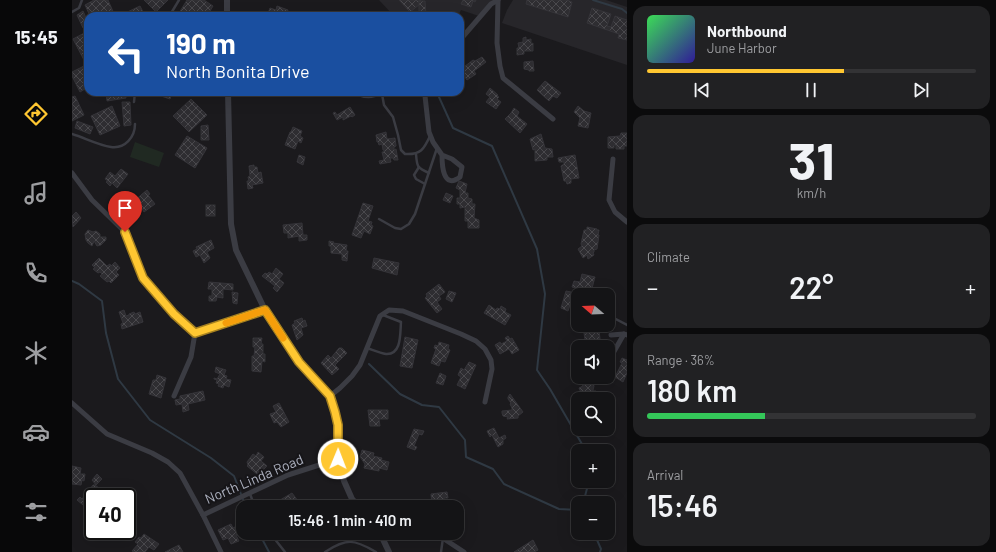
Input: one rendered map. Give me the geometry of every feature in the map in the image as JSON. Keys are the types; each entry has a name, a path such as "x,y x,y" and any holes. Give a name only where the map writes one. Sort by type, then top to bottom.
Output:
{"street":[{"path":"227,0 227,12"},
{"path":"464,35 491,4 498,0"},
{"path":"498,0 497,43 503,78 553,119"},
{"path":"228,96 231,224 236,250 265,310 299,362 330,396 338,425 338,459 344,481 353,500"},
{"path":"426,96 429,132 433,142 442,155 452,159 462,167 460,177 456,180 450,180 445,177 442,168 442,155"},
{"path":"613,159 609,200 615,212 627,222"},
{"path":"72,173 92,200 125,232 143,278 174,314 195,333"},
{"path":"195,333 265,310"},
{"path":"330,396 340,388 360,366 380,316 389,310 403,311 462,334 476,341 485,349 491,360 492,368 485,402"},
{"path":"174,396 191,357 195,333"},
{"path":"611,335 625,335"},
{"path":"615,351 625,335"},
{"path":"72,403 107,434 152,453 168,462 180,473 221,552"},
{"name":"North Linda Road","path":"203,515 288,475 338,459"},
{"path":"383,540 389,552"},
{"path":"446,540 464,552"}],"lane":[{"path":"72,12 79,8 82,0"},
{"path":"172,12 179,0"},
{"path":"134,102 135,96"},
{"path":"382,96 384,105 393,117 400,150 405,154 416,154 424,149 430,136"},
{"path":"72,134 113,147 130,140 135,131 135,124"},
{"path":"379,219 395,228 401,229 409,224 415,214 437,148"},
{"path":"416,154 417,165 429,173"},
{"path":"419,167 414,175 416,179 425,184"},
{"path":"367,348 387,354 394,352 399,347 401,322 381,315"},
{"path":"615,319 627,325"},
{"path":"249,493 252,500"},
{"path":"276,540 285,552"},
{"path":"441,552 443,540"},
{"path":"325,552 336,545 351,541 376,552"}],"shaded area":[{"path":"379,0 493,0 479,16 461,10 460,12 390,12"},
{"path":"513,0 606,0 627,7 627,65 502,23"},
{"path":"135,142 164,153 159,167 130,157"}],"building":[{"path":"94,0 108,0 113,12 88,12 85,5"},
{"path":"144,0 168,0 156,12"},
{"path":"187,0 204,0 213,6 209,12 180,12"},
{"path":"399,0 421,0 418,2 420,4 410,12"},
{"path":"463,0 476,0 475,2 473,1 471,7 461,4"},
{"path":"527,0 567,0 572,2 568,17 526,4"},
{"path":"419,1 425,1 426,12 419,12"},
{"path":"140,6 143,12 127,12"},
{"path":"277,6 288,10 288,12 268,12 270,8 276,10"},
{"path":"592,8 611,14 607,26 611,27 615,16 627,20 627,40 618,38 619,34 587,23"},
{"path":"83,11 84,28 83,28 77,15"},
{"path":"84,33 84,60 73,39"},
{"path":"526,37 526,40 531,39 531,44 533,43 533,51 524,51 524,54 517,55 517,48 519,48 518,43 523,42 523,38"},
{"path":"482,57 486,62 474,71 476,74 467,80 464,76 464,67 473,60 475,61"},
{"path":"533,61 534,71 524,69 524,62"},
{"path":"84,66 84,90 80,92 72,76 72,72"},
{"path":"545,81 561,93 557,98 553,96 549,101 537,90"},
{"path":"490,88 498,95 497,96 499,97 497,99 501,102 496,109 486,102 490,97 486,94"},
{"path":"75,96 84,115 72,121 72,97"},
{"path":"106,96 126,96 126,98 107,101"},
{"path":"161,96 171,96 170,99"},
{"path":"191,99 207,115 189,132 173,116"},
{"path":"122,102 130,102 131,125 124,126"},
{"path":"112,106 120,126 100,135 91,116"},
{"path":"578,106 584,111 591,113 588,128 578,126 580,118 574,112"},
{"path":"350,107 355,115 343,120 343,117 337,120 333,113 335,112 337,115"},
{"path":"514,108 519,112 517,116 527,124 520,133 505,119"},
{"path":"77,121 93,127 90,134 75,128"},
{"path":"208,125 209,140 201,140 201,126"},
{"path":"293,127 302,131 300,136 303,138 301,143 298,141 295,149 285,145"},
{"path":"386,132 387,139 395,138 396,146 394,147 394,150 396,149 398,160 390,158 391,162 380,164 379,161 384,160 382,152 384,152 384,150 382,144 379,145 377,142 376,135"},
{"path":"621,133 627,133 627,146 624,146 624,149 616,149 616,145 614,145 614,148 608,148 608,137 620,136"},
{"path":"541,134 545,148 552,149 553,157 547,157 547,160 535,161 535,149 533,150 530,139"},
{"path":"187,136 207,148 195,168 175,155"},
{"path":"299,155 305,157 303,165 297,162"},
{"path":"575,155 579,178 571,179 571,183 567,184 566,181 564,181 561,166 564,162 559,162 558,158"},
{"path":"254,165 254,167 257,167 258,173 261,172 263,183 252,185 253,188 248,189 247,181 249,181 248,177 250,176 249,166"},
{"path":"121,169 128,174 117,188 112,183 110,186 106,182 108,181 105,179 110,172 115,176"},
{"path":"459,181 467,184 465,193 468,193 468,198 472,199 472,204 475,204 474,218 479,220 479,228 468,228 468,221 465,221 465,207 460,208 460,204 457,204 457,198 460,198 460,190 456,188"},
{"path":"147,190 150,194 148,195 155,204 144,212 134,201"},
{"path":"446,193 453,196 450,203 443,200"},
{"path":"363,203 373,206 368,221 372,222 371,225 373,226 370,234 364,231 361,238 352,235"},
{"path":"206,205 215,205 215,216 206,216"},
{"path":"76,212 81,218 73,227 72,216"},
{"path":"302,223 303,235 307,235 307,240 299,241 299,236 288,238 288,233 284,233 283,225"},
{"path":"587,227 599,230 597,249 594,250 594,255 588,259 587,255 583,258 578,249 582,246 581,244 584,230 587,230"},
{"path":"88,230 93,232 96,231 100,234 100,237 106,237 106,240 101,245 97,246 94,241 92,246 86,240 85,234"},
{"path":"211,240 214,248 207,252 210,258 204,263 200,255 196,257 193,251 197,249 196,247"},
{"path":"329,241 347,245 347,261 342,260 342,254 331,253"},
{"path":"99,258 107,266 110,264 111,266 115,262 120,268 116,272 119,275 111,283 109,281 107,282 100,276 102,274 100,272 98,273 93,269 95,268 92,265"},
{"path":"374,258 399,263 397,275 372,268"},
{"path":"276,268 283,274 279,279 284,283 277,292 273,288 275,286 262,276 269,272 272,274"},
{"path":"582,274 595,277 592,288 572,287 574,281 580,282"},
{"path":"209,282 233,284 233,290 223,289 223,298 217,297 216,301 209,301 209,296 212,296 212,289 208,289"},
{"path":"439,284 445,292 439,296 441,299 437,302 442,309 437,313 425,298 427,296 426,294"},
{"path":"449,291 456,293 452,302 446,299"},
{"path":"566,291 571,292 569,301 571,302 568,311 561,308"},
{"path":"232,292 238,293 237,304 233,303"},
{"path":"489,305 496,310 497,308 500,309 501,306 506,309 505,312 511,315 505,325 484,313"},
{"path":"124,310 126,316 134,312 135,314 140,312 143,322 122,329 121,324 123,323 119,312"},
{"path":"302,318 303,321 305,320 307,326 301,328 303,335 297,340 292,325 295,323 294,321"},
{"path":"599,332 600,339 585,340 584,333"},
{"path":"508,336 510,339 512,338 519,350 512,354 509,349 500,354 495,345 500,342 501,344 507,341 505,338"},
{"path":"405,337 418,340 412,368 400,366"},
{"path":"253,338 262,338 261,344 263,344 265,362 262,361 261,372 252,371 252,356 254,356 255,347 253,347"},
{"path":"439,342 449,345 448,349 450,350 445,362 441,361 439,366 431,363 436,349 434,348 435,345 438,346"},
{"path":"339,348 342,348 347,353 335,365 339,369 332,375 321,363 328,355 331,358"},
{"path":"622,358 627,360 627,373 623,382 615,377 622,363 620,362"},
{"path":"469,362 476,365 465,389 457,385 461,377 458,375 461,368 464,370"},
{"path":"216,367 226,370 224,375 227,376 226,379 231,380 229,387 224,385 223,388 218,386 219,384 216,383 217,380 214,378 217,379 220,374 215,372"},
{"path":"440,373 446,376 443,385 436,383"},
{"path":"157,375 166,378 161,398 149,394 153,380 156,380"},
{"path":"582,384 593,384 593,391 596,392 581,392 579,388 583,386"},
{"path":"203,391 205,400 188,404 189,410 183,412 182,404 176,405 175,400 180,399 180,396"},
{"path":"510,394 523,412 518,416 518,418 507,419 508,417 503,416 502,413 502,411 512,410 511,403 508,399"},
{"path":"279,403 289,422 281,427 277,422 274,423 270,414 276,412 273,406"},
{"path":"368,410 388,410 388,419 379,419 380,426 370,426"},
{"path":"494,428 499,438 505,435 506,438 503,440 503,444 498,447 492,435 490,437 487,431"},
{"path":"414,429 424,431 422,435 419,434 414,446 417,447 415,450 407,447"},
{"path":"362,450 374,453 373,456 382,458 381,460 389,462 387,470 379,468 379,471 364,468 365,464 360,457"},
{"path":"258,452 264,457 261,461 267,466 257,474 247,466 247,462 253,454 256,456"},
{"path":"72,466 81,468 80,474 85,474 84,481 82,480 81,485 72,484"},
{"path":"97,474 102,479 96,485 92,480"},
{"path":"95,485 99,488 91,488"},
{"path":"447,492 448,498 444,498 444,500 432,500 431,494"},
{"path":"292,493 297,500 280,500"},
{"path":"84,496 84,506 77,500 80,497 82,499"},
{"path":"231,524 233,528 236,526 236,540 239,541 231,544 228,538 223,540 218,530"},
{"path":"144,534 159,544 154,550 149,547 145,552 132,551 138,544 135,542"},
{"path":"533,540 538,550 534,552 514,552"},
{"path":"179,545 183,552 165,552"}],"waterway":[{"path":"593,0 622,9 627,13"},
{"path":"439,97 453,128 492,146 537,249 545,294 537,370 550,389 582,444"},
{"path":"72,281 79,284 102,301 106,333 118,379 150,420 211,458 234,476 243,500"},
{"path":"369,364 400,394 422,405 439,407 465,440 466,457 493,469 504,484 559,509 571,510"},
{"path":"585,496 587,488"},
{"path":"263,540 269,552"},
{"path":"597,540 601,549 600,552"}],"slow traffic":[{"path":"226,323 265,310 283,338"}],"route":[{"path":"125,232 143,278 174,314 195,333 265,310 299,362 330,396 338,425 338,459"}]}
